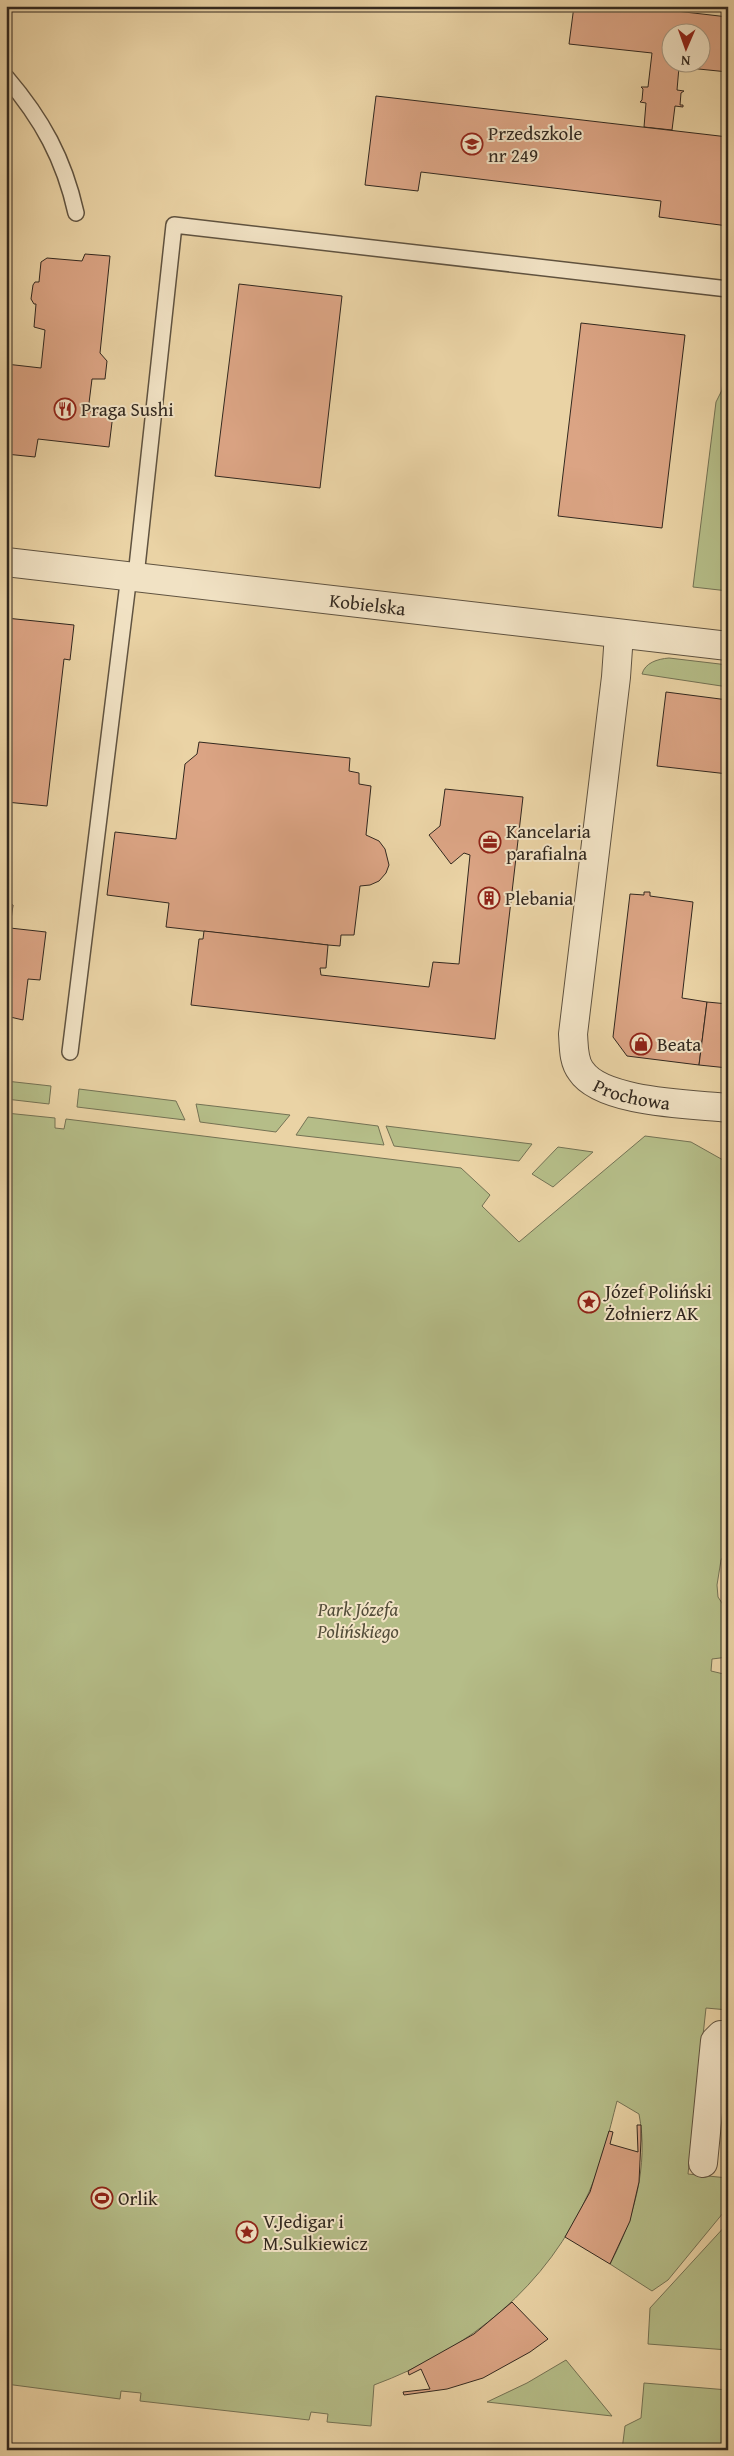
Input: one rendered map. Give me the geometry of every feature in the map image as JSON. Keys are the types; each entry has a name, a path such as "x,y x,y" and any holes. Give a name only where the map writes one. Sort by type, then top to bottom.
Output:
{"street":[{"name":"Kobielska","path":"6,562 133,575 728,646"},
{"name":"Prochowa","path":"619,634 616,677 573,1034 574,1055 580,1071 594,1084 609,1092 626,1096 728,1108"},
{"path":"703,2163 715,2041 721,2035 728,2035"}],"lane":[{"path":"6,77 22,95 61,160 76,213"},
{"path":"70,1052 133,575 174,225 728,289"}],"green space":[{"path":"728,342 728,591 693,587 716,402 722,390"},
{"path":"669,658 728,665 728,687 642,674 652,662"},
{"path":"6,1081 51,1086 49,1104 6,1099"},
{"path":"79,1089 176,1101 185,1120 77,1107"},
{"path":"196,1104 290,1115 276,1132 200,1122"},
{"name":"Park Józefa Polińskiego","path":"6,1113 55,1118 55,1128 64,1129 66,1119 461,1168 490,1195 482,1206 519,1242 645,1136 691,1142 723,1160 725,1376 728,1377 728,1548 721,1560 717,1585 718,1597 728,1612 728,1657 712,1659 711,1671 728,1675 728,2010 706,2008 688,2174 728,2178 728,2207 668,2280 652,2291 610,2264 619,2247 632,2210 641,2172 642,2153 642,2133 639,2114 617,2101 594,2181 572,2226 551,2257 528,2285 502,2311 473,2333 409,2371 374,2385 371,2426 327,2422 328,2414 311,2412 309,2420 140,2401 141,2393 121,2391 120,2399 6,2384"},
{"path":"308,1117 378,1126 384,1145 296,1135"},
{"path":"386,1126 532,1144 519,1161 394,1146"},
{"path":"558,1147 593,1152 553,1187 532,1174"},
{"path":"728,2223 728,2350 648,2344 650,2308"},
{"path":"566,2360 612,2416 487,2402 527,2383"},
{"path":"644,2383 728,2390 728,2450 659,2448 658,2450 622,2450 625,2426 641,2418"}],"building":[{"path":"574,6 677,6 676,11 728,17 728,72 712,70 712,22 662,22 662,72 679,72 677,90 684,91 681,93 680,105 683,105 683,107 675,106 672,130 644,127 646,103 640,102 643,89 641,87 648,87 652,53 569,44"},
{"path":"376,96 728,137 728,226 659,217 661,201 421,172 418,191 365,185"},
{"path":"85,254 110,256 100,353 107,361 105,379 92,379 88,411 113,414 109,447 38,439 35,457 6,454 6,364 41,368 45,330 34,327 36,304 31,299 33,285 35,282 39,282 41,262 47,258 82,261"},
{"path":"239,284 342,296 320,488 215,476"},
{"path":"581,323 685,335 662,528 558,516"},
{"path":"6,618 74,625 70,660 64,659 47,806 6,802"},
{"path":"666,692 728,700 728,774 657,766"},
{"path":"199,742 350,758 349,771 359,773 359,784 371,786 366,835 379,841 385,849 389,865 386,873 379,881 370,885 360,886 354,935 341,935 340,946 166,927 169,903 107,895 115,832 176,839 185,764 197,754"},
{"name":"Plebania","path":"445,789 523,797 495,1039 191,1005 199,939 203,939 204,931 328,945 326,968 320,968 321,975 429,987 433,962 459,964 470,855 464,853 451,864 429,835 440,826"},
{"path":"644,892 650,892 650,896 693,902 682,998 707,1002 699,1065 627,1056 613,1037 630,894 644,895"},
{"path":"6,905 13,905 10,928 46,932 40,980 28,979 23,1020 6,1016"},
{"path":"707,1002 728,1004 728,1068 699,1065"},
{"path":"637,2125 641,2125 639,2182 630,2221 610,2264 565,2237 590,2192 609,2131 613,2132 610,2144 638,2152"},
{"path":"512,2302 548,2339 530,2352 483,2378 447,2389 404,2395 403,2392 430,2389 421,2369 409,2375 408,2371 474,2334"}],"place":[{"name":"Przedszkole nr 249","path":"472,144"},
{"name":"Praga Sushi","path":"65,409"},
{"name":"Kancelaria parafialna","path":"490,842"},
{"name":"Plebania","path":"489,898"},
{"name":"Beata","path":"641,1044"},
{"name":"Józef Poliński Żołnierz AK","path":"589,1302"},
{"name":"Orlik","path":"102,2198"},
{"name":"V.Jedigar i M.Sulkiewicz","path":"247,2232"}]}
